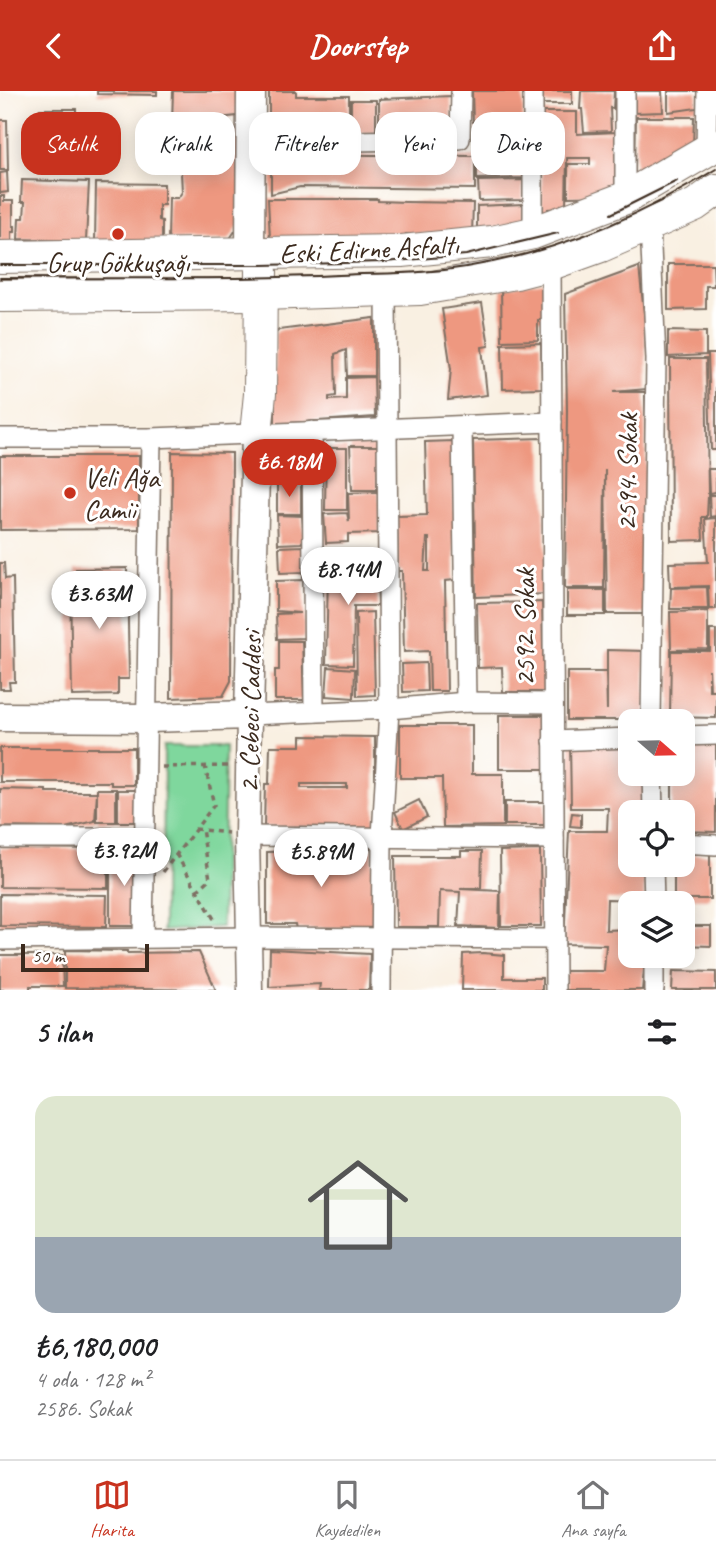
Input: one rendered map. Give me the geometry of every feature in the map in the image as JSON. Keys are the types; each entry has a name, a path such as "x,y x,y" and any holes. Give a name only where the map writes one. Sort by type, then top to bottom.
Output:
{"main road":[{"path":"251,91 251,112"},
{"name":"Eski Edirne Asfaltı","path":"0,257 402,251 492,242 533,233 625,198 711,149"},
{"path":"252,175 256,254 254,294 260,394 256,434"},
{"name":"Eski Edirne Asfaltı","path":"0,296 254,294 420,289 516,273 551,264 695,205 716,190"},
{"name":"2. Cebeci Caddesi","path":"249,715 256,434"},
{"path":"0,717 148,718 249,715"}],"street":[{"path":"361,141 460,139 461,91"},
{"path":"533,91 533,233"},
{"path":"625,91 625,198"},
{"path":"707,91 711,149"},
{"name":"2594. Sokak","path":"650,225 656,359 651,709"},
{"name":"2592. Sokak","path":"551,264 555,990"},
{"path":"381,990 382,837 388,709 386,290"},
{"path":"0,437 151,438 552,422"},
{"path":"462,426 466,702"},
{"path":"312,431 314,712"},
{"path":"144,939 151,438"},
{"path":"249,715 388,709 466,702 552,703"},
{"name":"2. Cebeci Caddesi","path":"249,715 247,836 238,938 250,990"},
{"path":"695,736 716,736"},
{"path":"553,741 618,738"},
{"path":"247,836 554,839"},
{"path":"0,838 145,838"},
{"path":"695,844 716,845"},
{"path":"0,940 555,939"},
{"path":"654,968 654,990"}],"path":[{"path":"146,768 205,766 214,805 176,853 197,891 238,938"},
{"path":"195,829 202,829 210,879 197,891"}],"green space":[{"path":"164,746 225,746 222,927 163,931"}],"building":[{"path":"97,91 157,91 157,95 97,94"},
{"path":"173,91 237,91 237,116 235,112 172,112"},
{"path":"269,91 296,91 296,96 349,96 349,112 269,112"},
{"path":"472,91 523,91 523,112 473,112"},
{"path":"543,91 572,91 572,104 543,104"},
{"path":"581,91 614,91 613,109 610,108 611,131 584,132 580,109"},
{"path":"633,91 662,91 663,112 633,113"},
{"path":"668,91 697,91 697,108 668,112"},
{"path":"451,96 451,112 379,112 379,99"},
{"path":"351,100 376,100 375,133 361,133 361,112 351,112"},
{"path":"40,109 76,109 76,112 40,112"},
{"path":"565,112 577,112 577,134 616,132 616,196 568,197 568,164 590,164 590,158 567,158 566,206 561,205 561,208 542,212 542,175 565,175"},
{"path":"636,117 694,117 693,146 635,175"},
{"path":"0,120 7,120 8,170 0,170"},
{"path":"235,129 241,129 241,222 229,240 168,240 169,198 178,198 182,192 181,175 235,175"},
{"path":"361,155 375,155 375,175 457,175 457,156 471,156 471,175 475,175 475,189 300,187 271,194 271,175 361,175"},
{"path":"7,172 8,192 0,193 0,173"},
{"path":"477,175 524,175 524,178 477,179"},
{"path":"22,180 89,182 86,241 18,239 19,218 24,218 25,202 21,202"},
{"path":"523,180 523,200 479,201 478,181"},
{"path":"96,183 164,184 164,205 159,205 162,243 95,242"},
{"path":"0,196 4,196 4,201 13,201 15,232 12,232 12,245 0,245"},
{"path":"268,199 378,199 473,203 472,234 406,234 407,238 270,238"},
{"path":"523,204 524,223 477,230 477,206"},
{"path":"668,264 713,264 714,286 706,286 706,309 668,310"},
{"path":"639,267 645,323 647,389 613,392 645,392 648,614 607,614 605,470 604,588 565,588 565,294"},
{"path":"543,282 544,320 538,320 538,340 502,341 501,289"},
{"path":"482,303 489,346 482,347 487,395 448,400 451,369 442,309"},
{"path":"374,318 374,376 347,376 346,350 335,354 336,396 329,397 329,400 346,399 346,378 374,377 375,417 275,424 275,334 279,330"},
{"path":"668,331 706,332 706,355 668,357"},
{"path":"541,343 542,388 503,389 502,344"},
{"path":"708,354 716,354 716,450 711,450"},
{"path":"670,359 706,359 708,495 707,517 702,517 703,540 671,541"},
{"path":"542,438 547,594 476,597 473,440"},
{"path":"454,441 455,580 445,581 447,691 430,691 429,651 404,652 402,571 398,571 397,516 427,515 425,442","holes":["427,538 429,571 425,571"]},
{"path":"350,446 378,446 377,490 352,490"},
{"path":"326,448 347,448 347,510 325,510"},
{"path":"172,452 232,453 231,681 223,696 171,698"},
{"path":"299,452 300,482 277,482 277,453"},
{"name":"Veli Ağa Camii","path":"0,456 139,456 139,529 0,530"},
{"path":"708,469 716,469 716,492 709,493"},
{"path":"277,484 301,484 301,514 277,514"},
{"path":"379,492 380,533 348,534 348,542 326,543 324,514 347,513 349,522 348,493"},
{"path":"709,495 716,495 716,516 710,517"},
{"path":"277,515 302,516 304,539 301,543 278,544"},
{"path":"716,518 716,609 709,609 708,586 670,587 669,563 708,562 705,519"},
{"path":"303,546 305,572 280,573 279,547"},
{"path":"354,552 372,552 373,576 377,576 378,606 354,606 353,665 326,664 328,574 354,574"},
{"path":"0,563 4,563 5,579 13,578 15,682 9,682 10,689 0,689"},
{"path":"127,568 129,679 118,679 118,695 72,696 70,583 76,583 76,569"},
{"path":"304,580 304,638 277,639 276,614 300,613 276,611 276,581"},
{"path":"707,587 708,609 670,609 671,588"},
{"path":"567,590 605,590 605,615 567,615"},
{"path":"542,602 544,692 503,692 502,667 478,668 477,603"},
{"path":"708,611 708,649 671,650 670,612"},
{"path":"373,612 375,695 357,696 356,613"},
{"path":"710,630 716,630 716,690 710,690 709,669 709,691 716,691 716,718 695,718 695,709 670,709 671,651 710,651"},
{"path":"279,641 302,641 304,700 275,700"},
{"path":"607,650 645,651 646,709 618,709 618,720 567,720 567,672 606,672 607,710"},
{"path":"426,663 427,691 403,692 402,664"},
{"path":"328,667 355,669 354,698 326,696"},
{"path":"499,715 545,715 545,769 499,769"},
{"path":"400,725 472,725 472,774 503,774 503,826 443,827 442,778 400,778"},
{"path":"301,736 375,737 375,831 347,830 347,827 264,827 265,784 269,784 270,746 301,746","holes":["301,784 347,784 347,788 301,788"]},
{"path":"695,740 716,740 716,832 695,831 695,800 672,800 672,786 695,786"},
{"path":"570,742 618,742 618,786 646,786 646,800 618,800 618,877 645,877 644,891 618,891 618,899 607,899 606,930 618,930 618,968 647,968 644,970 642,990 565,990 565,971 604,971 606,945 564,944 569,831 607,831 608,808 571,808"},
{"path":"0,748 134,748 134,785 111,785 111,782 0,782"},
{"path":"0,789 97,792 95,821 65,828 0,827"},
{"path":"97,789 116,789 116,822 97,822"},
{"path":"118,790 136,790 137,822 118,822"},
{"path":"419,800 427,817 403,829 395,812"},
{"path":"505,802 545,802 545,825 505,825"},
{"path":"572,813 581,814 581,827 570,826"},
{"path":"0,848 108,849 108,888 0,887"},
{"path":"373,849 373,929 296,929 295,924 267,924 267,852"},
{"path":"110,850 137,850 137,926 110,926"},
{"path":"540,850 541,926 501,926 500,851"},
{"path":"461,851 482,851 481,888 460,889 500,891 499,928 458,926 460,892 440,891 439,927 396,927 395,856 461,856"},
{"path":"695,854 710,854 710,899 695,899 695,891 674,891 674,877 695,877"},
{"path":"0,894 107,895 106,927 0,926"},
{"path":"695,926 711,926 711,946 695,945"},
{"path":"270,949 370,954 369,990 319,990 320,984 269,987"},
{"path":"65,950 199,952 216,990 65,988"},
{"path":"463,954 504,955 504,978 542,978 542,990 462,990"},
{"path":"0,955 62,955 63,986 0,990"},
{"path":"673,971 716,972 716,990 672,990"}],"tram line":[{"path":"0,278 254,278 418,272 466,267 532,253 596,231 657,203 716,169"},
{"path":"611,214 677,181"},
{"path":"0,265 384,262 466,255 558,233"}],"place":[{"name":"Grup Gökkuşağı","path":"118,234"},
{"name":"Veli Ağa Camii","path":"70,493"}]}
